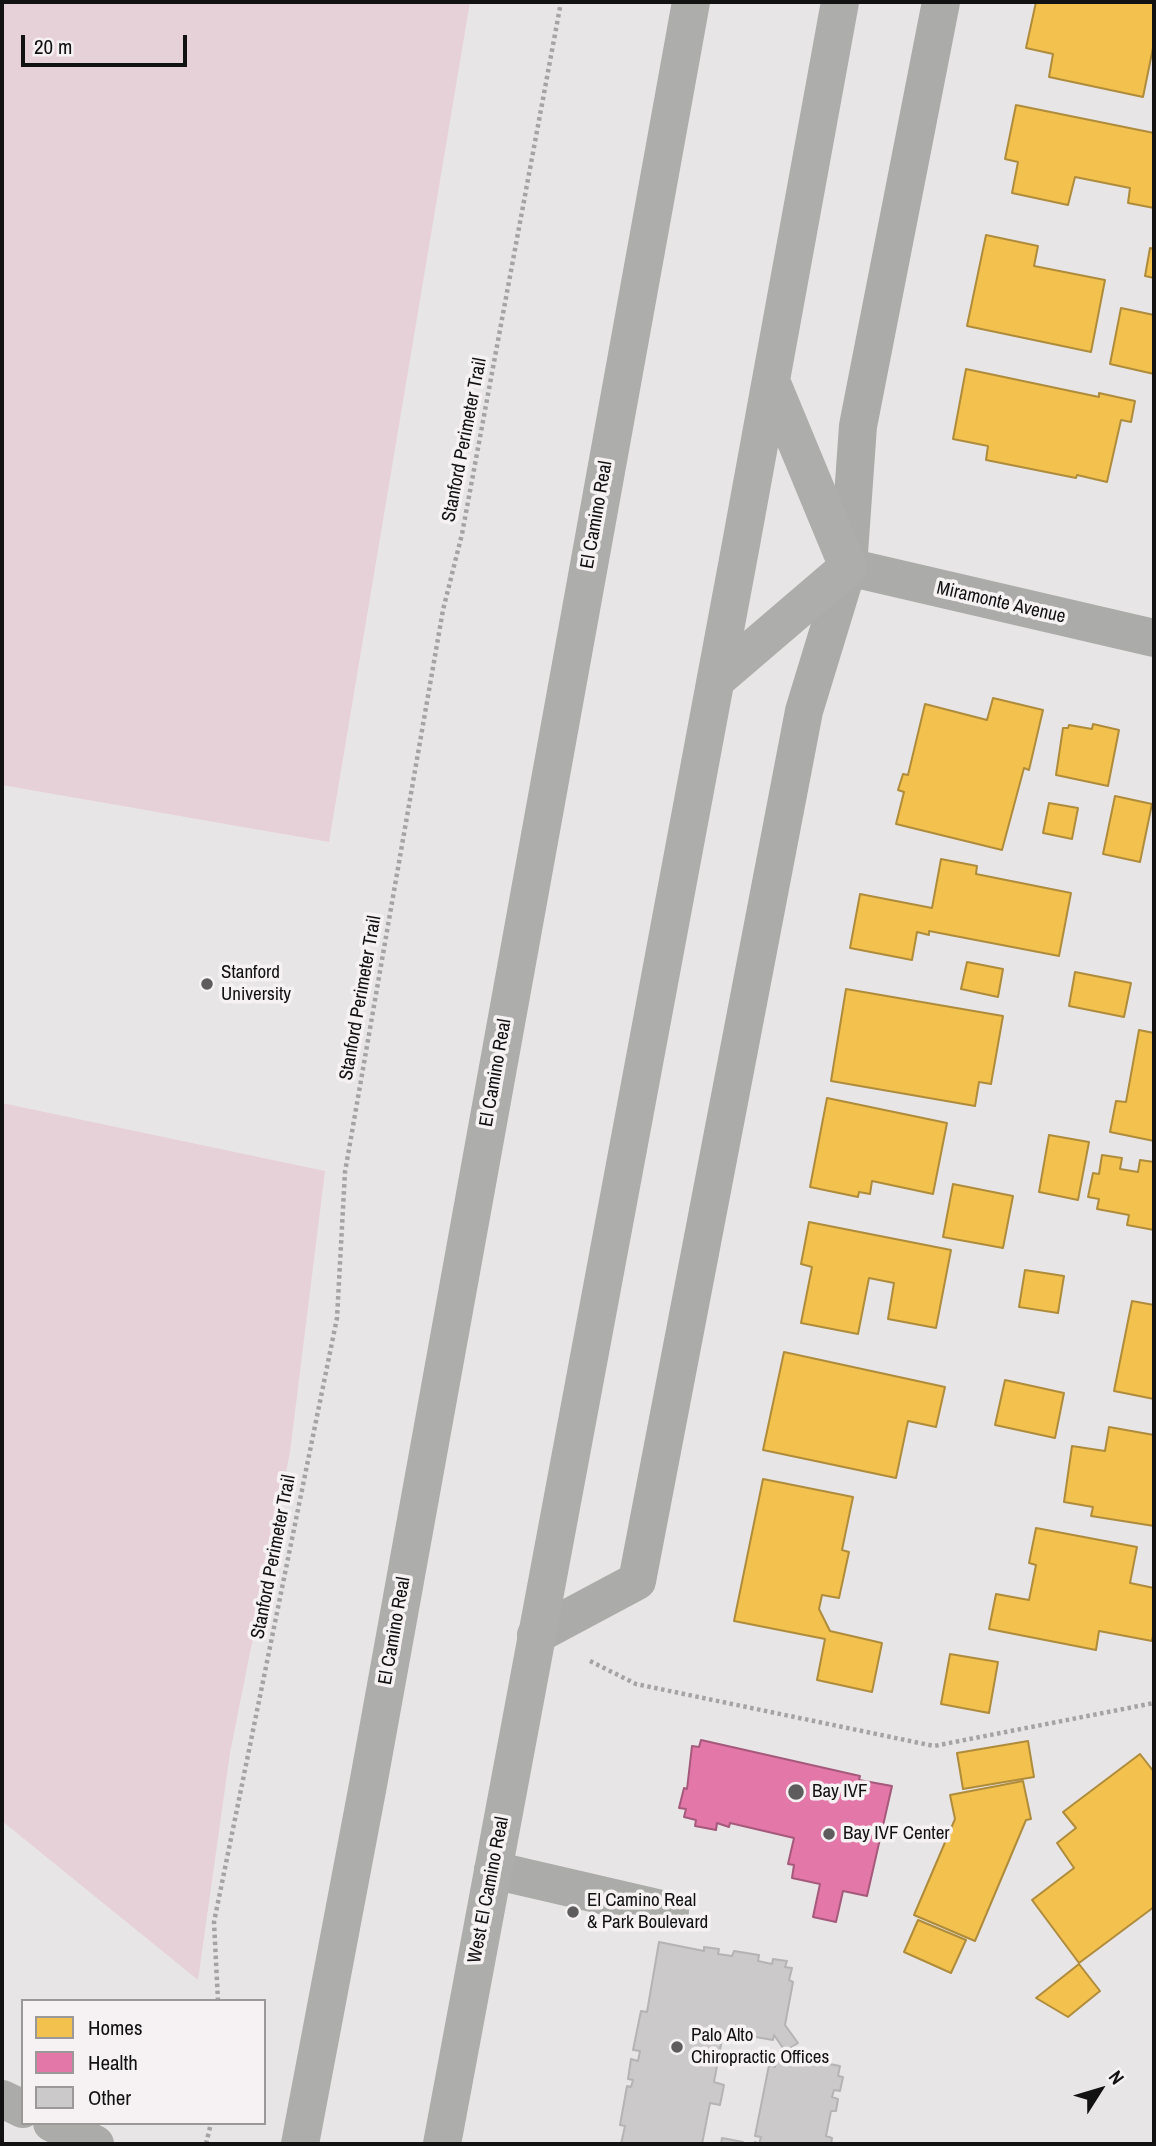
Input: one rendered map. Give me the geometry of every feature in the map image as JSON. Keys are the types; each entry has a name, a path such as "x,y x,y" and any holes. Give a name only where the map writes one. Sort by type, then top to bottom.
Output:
{"main road":[{"name":"El Camino Real","path":"300,2144 368,1785 691,2"},
{"path":"536,1635 841,2"},
{"path":"716,680 848,567 771,381"},
{"name":"West El Camino Real","path":"442,2144 536,1635"}],"street":[{"path":"536,1635 637,1581 804,711 848,567 858,426 941,2"},
{"name":"Miramonte Avenue","path":"848,567 1154,638"},
{"path":"493,1870 670,1911"},
{"path":"2,2099 21,2108"},
{"path":"56,2125 95,2144"}],"path":[{"name":"Stanford Perimeter Trail","path":"218,1999 214,1922 337,1318 345,1172 443,610 462,534 561,2"},
{"path":"536,1635 636,1684 934,1746 1154,1703"},
{"path":"206,2144 211,2125"}],"shaded area":[{"path":"2,2 470,2 329,842 2,785"},
{"path":"2,1103 325,1171 290,1452 230,1753 198,1980 2,1821"}],"building: Homes":[{"path":"1036,2 1154,2 1154,43 1143,97 1049,77 1053,54 1026,48"},
{"path":"1016,105 1154,133 1154,208 1128,203 1130,188 1075,177 1068,205 1012,193 1018,162 1005,159"},
{"path":"986,235 1038,246 1034,266 1105,280 1091,352 967,326"},
{"path":"1150,248 1154,249 1154,278 1145,276"},
{"path":"1121,308 1154,315 1154,374 1110,364"},
{"path":"966,369 1099,397 1099,393 1135,401 1131,422 1121,420 1107,482 986,460 988,446 953,439"},
{"path":"993,698 1043,710 1029,770 1024,768 1002,850 896,824 904,792 898,790 903,774 908,775 925,704 987,720"},
{"path":"1093,724 1119,730 1108,786 1056,775 1063,728 1068,728 1069,725 1092,729"},
{"path":"1115,796 1152,804 1140,862 1103,854"},
{"path":"1049,803 1078,808 1072,839 1043,833"},
{"path":"941,859 977,866 976,874 1071,893 1059,956 929,931 929,935 917,932 912,960 850,948 860,894 932,908"},
{"path":"967,962 1003,969 998,997 961,989"},
{"path":"1075,972 1131,983 1124,1017 1069,1006"},
{"path":"846,989 1003,1016 991,1084 979,1082 975,1106 831,1081"},
{"path":"1139,1030 1154,1033 1154,1141 1110,1132 1116,1101 1126,1102"},
{"path":"827,1098 947,1123 933,1194 872,1181 870,1194 859,1192 858,1197 810,1187"},
{"path":"1049,1135 1089,1142 1078,1200 1039,1192"},
{"path":"1102,1155 1122,1158 1120,1169 1138,1172 1140,1160 1154,1162 1154,1230 1127,1225 1129,1215 1097,1209 1099,1199 1088,1197 1093,1173 1099,1174"},
{"path":"953,1184 1013,1196 1003,1248 943,1237"},
{"path":"809,1222 951,1250 936,1328 888,1319 894,1283 869,1278 858,1334 801,1323 812,1267 801,1264"},
{"path":"1025,1270 1064,1276 1058,1313 1019,1307"},
{"path":"1132,1301 1154,1305 1154,1399 1114,1391"},
{"path":"784,1352 945,1387 936,1427 908,1421 896,1478 763,1450"},
{"path":"1005,1380 1064,1393 1055,1438 995,1425"},
{"path":"1109,1427 1154,1435 1154,1526 1091,1516 1093,1507 1064,1502 1072,1446 1105,1451"},
{"path":"763,1479 853,1497 842,1550 849,1552 839,1598 822,1595 819,1609 830,1631 882,1643 872,1692 817,1680 825,1639 734,1621"},
{"path":"1036,1528 1137,1547 1130,1583 1154,1588 1152,1641 1099,1631 1096,1650 989,1629 996,1594 1029,1600 1036,1565 1029,1563"},
{"path":"950,1654 998,1662 989,1713 941,1704"},
{"path":"1028,1741 1034,1777 963,1789 957,1753"},
{"path":"1140,1754 1154,1772 1154,1907 1079,1963 1032,1900 1074,1868 1057,1843 1076,1828 1063,1812"},
{"path":"1023,1781 1031,1819 1026,1820 975,1941 914,1915 955,1819 950,1795"},
{"path":"918,1920 966,1940 951,1973 904,1952"},
{"path":"1079,1964 1100,1991 1068,2017 1036,1998"}],"building: Health":[{"name":"Bay IVF Center","path":"701,1740 860,1776 859,1780 892,1786 867,1896 843,1891 836,1922 813,1917 820,1884 792,1878 794,1865 788,1864 794,1838 730,1823 729,1827 717,1823 716,1830 695,1826 696,1820 684,1817 686,1809 679,1808 684,1788 687,1789 692,1746 699,1747"}],"building: Other":[{"name":"Palo Alto Chiropractic Offices","path":"659,1942 704,1951 704,1947 719,1949 718,1954 732,1956 734,1951 759,1955 758,1961 772,1964 773,1959 787,1961 785,1967 792,1968 789,1980 793,1982 785,2025 798,2043 785,2051 774,2035 773,2040 744,2035 745,2027 736,2025 734,2037 717,2034 715,2038 722,2039 714,2082 724,2085 720,2105 710,2103 702,2144 621,2144 625,2126 620,2125 627,2086 631,2087 633,2080 628,2079 631,2059 638,2061 640,2051 633,2050 641,2011 647,2012"},
{"name":"Palo Alto Chiropractic Offices","path":"777,2054 840,2066 838,2076 843,2077 840,2091 834,2090 832,2097 838,2099 836,2111 831,2111 826,2136 832,2138 831,2144 759,2144 761,2137 755,2136 769,2065 775,2067"},
{"path":"722,2138 743,2142 721,2144"}],"place":[{"name":"Stanford University","path":"207,984"},
{"name":"Bay IVF","path":"796,1792"},
{"name":"Bay IVF Center","path":"829,1834"},
{"name":"El Camino Real & Park Boulevard","path":"573,1912"},
{"name":"Palo Alto Chiropractic Offices","path":"677,2047"}]}
